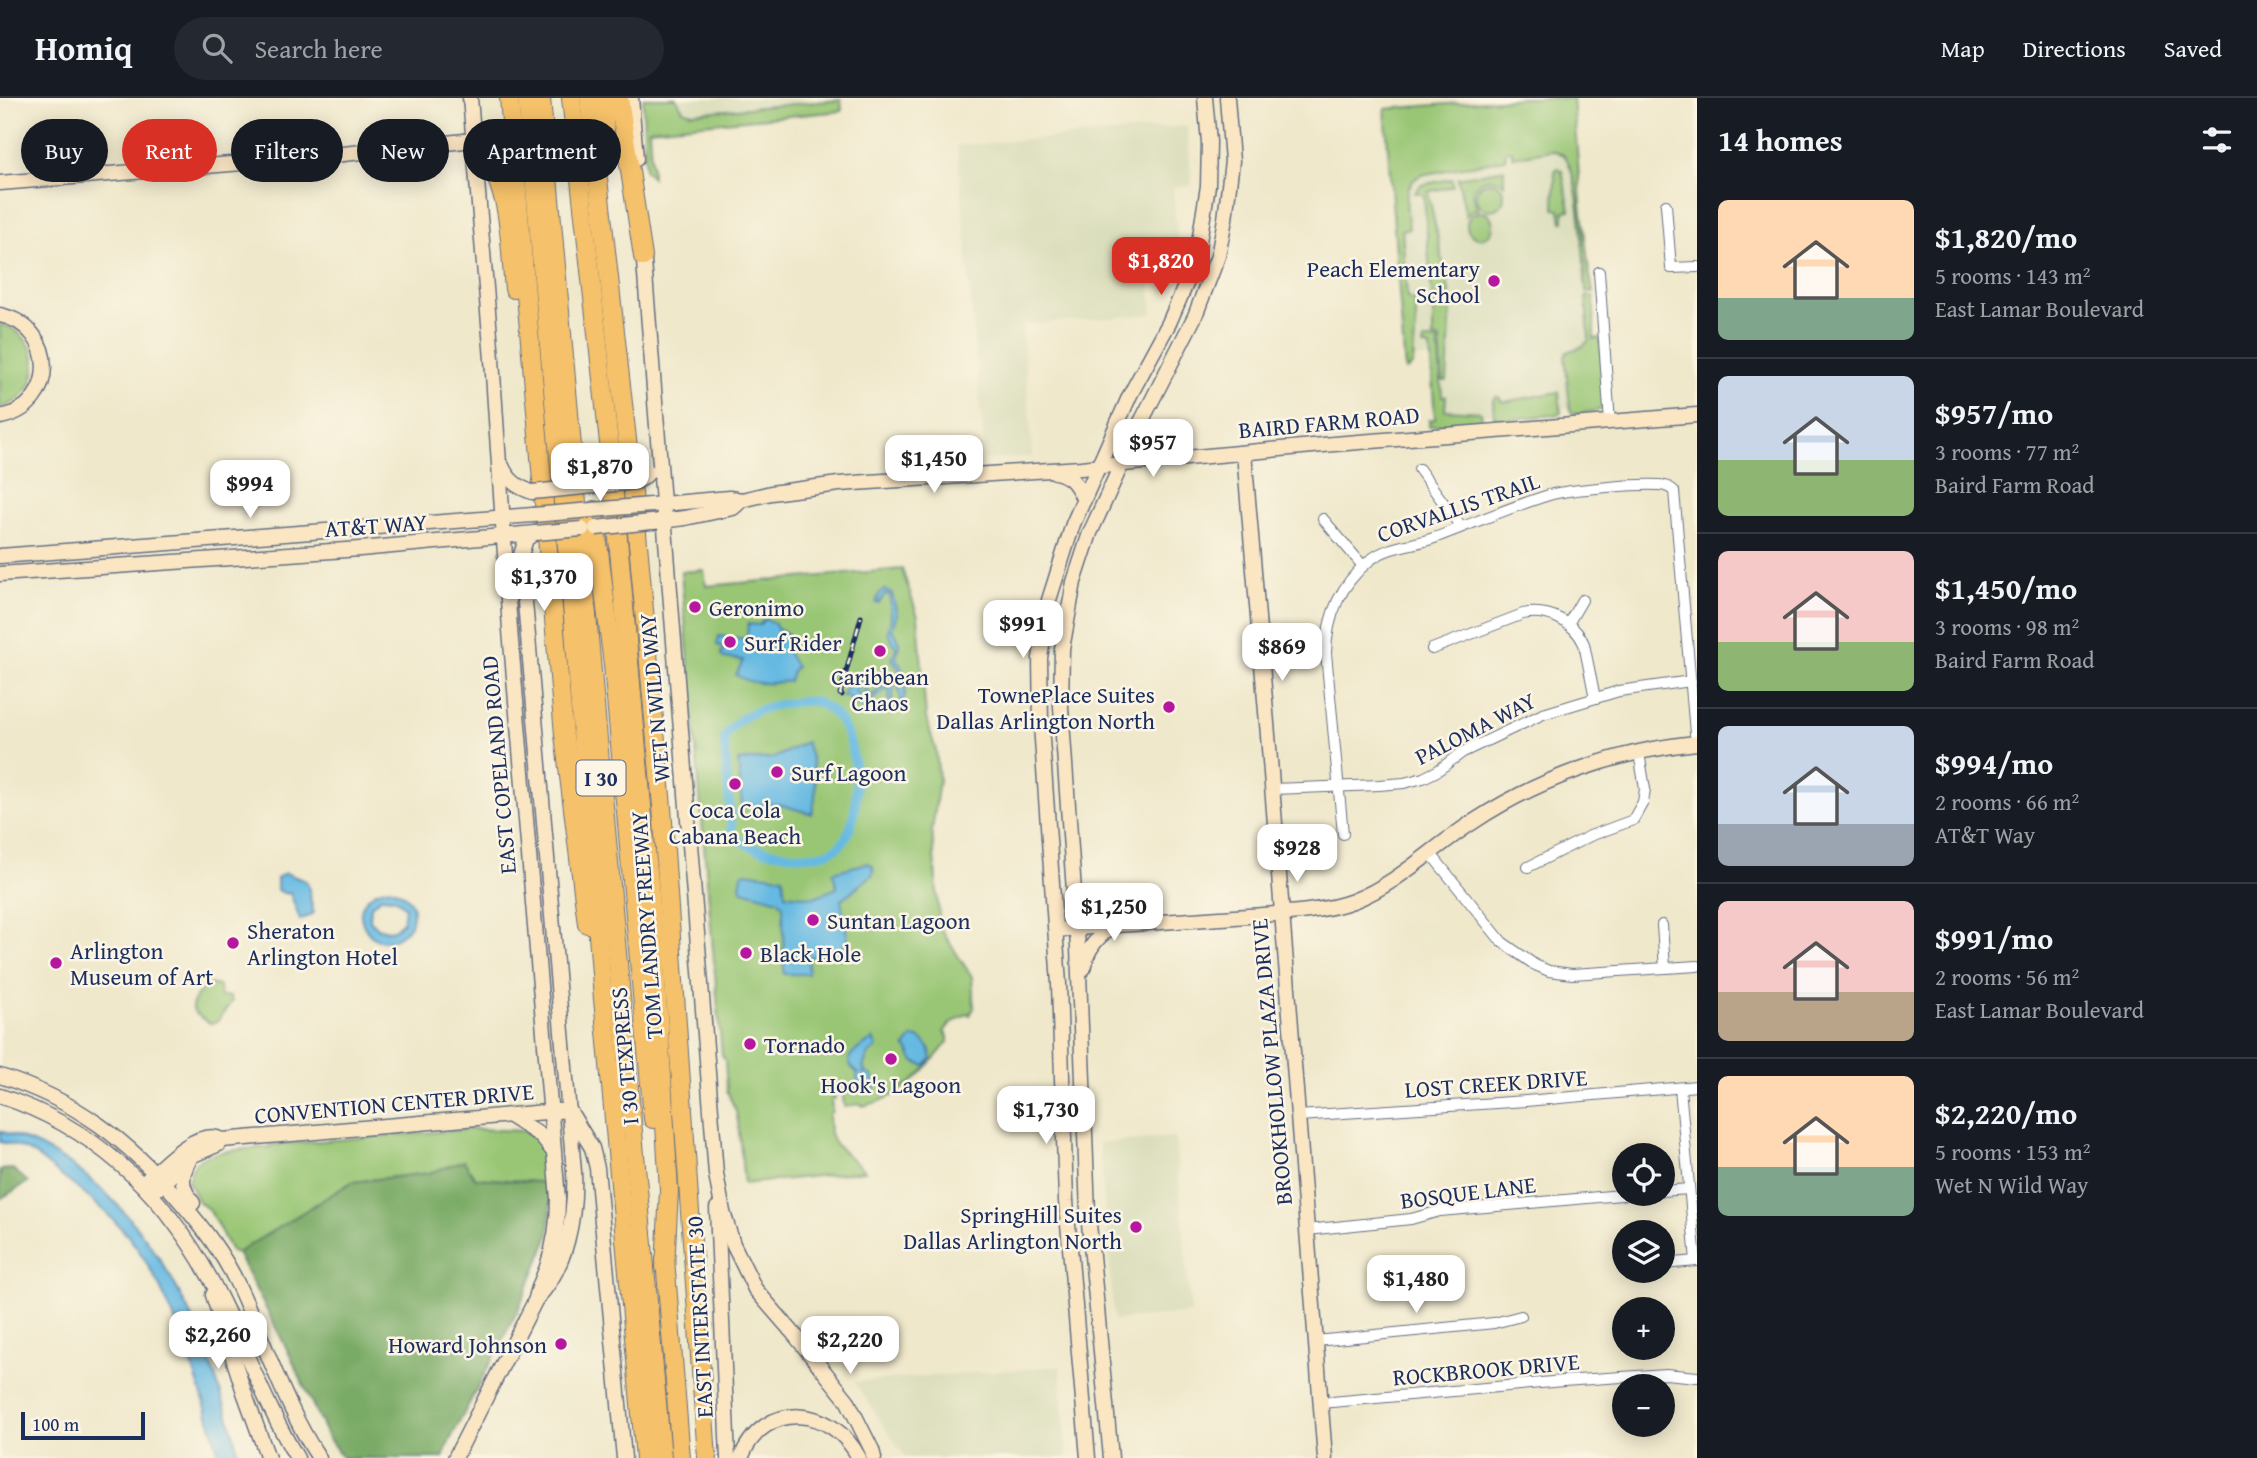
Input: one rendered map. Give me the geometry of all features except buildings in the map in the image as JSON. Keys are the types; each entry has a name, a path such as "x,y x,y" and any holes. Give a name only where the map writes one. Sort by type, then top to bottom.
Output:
{"highway":[{"path":"509,98 535,417 573,818 592,965 603,999"},
{"name":"TOM LANDRY FREEWAY","path":"527,98 570,579 603,999 645,1458"},
{"name":"I 30","path":"541,98 662,1458"},
{"path":"571,98 611,461 652,916 669,1190 665,1268"},
{"name":"TOM LANDRY FREEWAY","path":"589,98 635,511 662,807 707,1458"},
{"path":"600,192 605,149 604,98"},
{"path":"619,98 643,257"},
{"path":"498,182 507,206 515,303 535,417"},
{"path":"588,519 607,650"},
{"name":"I 30 TEXPRESS","path":"607,650 642,972 681,1458"},
{"name":"I 30 TEXPRESS","path":"607,650 630,1010 668,1458"}],"main road":[{"name":"EAST COPELAND ROAD","path":"471,98 472,119"},
{"name":"WET N WILD WAY","path":"631,98 657,434 657,522 716,1174 723,1212 733,1244 755,1289 846,1400 874,1458"},
{"path":"1088,1458 1066,1201 1056,930 1040,658 1049,600 1067,537 1130,395 1169,323 1198,248 1208,186 1209,142 1205,98"},
{"path":"1111,1458 1088,1213 1077,928 1060,690 1063,634 1076,572 1090,533 1141,422 1195,316 1218,256 1226,219 1232,161 1227,98"},
{"path":"0,183 357,153"},
{"name":"EAST COPELAND ROAD","path":"455,1458 536,1299 538,1285 551,1253 558,1199 514,683 478,182"},
{"path":"1198,248 1218,256"},
{"path":"0,303 5,316 26,327 37,340 43,357 44,375 38,392 27,405 13,414 0,417"},
{"name":"BAIRD FARM ROAD","path":"742,500 771,493 839,484 1099,467 1697,415"},
{"path":"1141,422 1150,444 1176,459"},
{"path":"498,451 509,479 520,488 532,492 636,482 649,472 657,434"},
{"name":"BROOKHOLLOW PLAZA DRIVE","path":"1244,453 1325,1458"},
{"path":"1047,470 1070,477 1084,500"},
{"path":"588,519 656,505 729,498 742,500"},
{"path":"588,519 657,522 733,508 742,500"},
{"name":"AT&T WAY","path":"0,556 533,515 588,519"},
{"name":"AT&T WAY","path":"0,574 505,537 535,533 588,519"},
{"name":"EAST COPELAND ROAD","path":"535,533 526,539 521,555 575,1193 571,1225 558,1265 546,1290 536,1299"},
{"path":"514,683 533,681"},
{"path":"1040,690 1060,690"},
{"path":"1056,930 1282,914 1336,906 1388,883 1476,820 1531,790 1563,776 1639,754 1697,744"},
{"path":"1080,988 1085,957 1098,938 1115,925"},
{"path":"0,1076 68,1104 117,1138 159,1177 202,1226 232,1272 294,1412 319,1458"},
{"path":"0,1096 59,1120 101,1147 147,1189 189,1244 207,1273 297,1458"},
{"path":"59,1120 68,1104"},
{"path":"569,1110 592,1148 597,1168 624,1458"},
{"name":"CONVENTION CENTER DRIVE","path":"147,1189 191,1144 210,1137 222,1140 569,1110"},
{"path":"510,1116 540,1135 553,1151"},
{"name":"CONVENTION CENTER DRIVE","path":"159,1177 222,1140"},
{"path":"191,1157 185,1168 183,1187 201,1214 202,1226"},
{"name":"EAST INTERSTATE 30","path":"716,1174 728,1458"},
{"path":"207,1273 216,1311 268,1458"},
{"path":"257,1378 272,1425 289,1458"},
{"path":"741,1458 749,1440 759,1431 771,1422 793,1417 814,1419 833,1426 847,1438 859,1458"}],"street":[{"path":"1666,205 1671,268 1697,267"},
{"path":"1599,272 1610,423"},
{"path":"1419,468 1461,527"},
{"name":"CORVALLIS TRAIL","path":"1343,834 1326,632 1337,598 1347,583 1381,552 1430,539 1552,494 1647,484 1665,486 1674,491 1691,681"},
{"path":"1323,519 1363,566"},
{"path":"1568,624 1582,600"},
{"path":"1432,649 1523,614 1542,613 1554,616 1581,636 1595,698"},
{"path":"1691,681 1697,744"},
{"name":"PALOMA WAY","path":"1273,789 1404,783 1423,778 1490,738 1543,713 1642,687 1691,681"},
{"path":"1528,867 1590,836 1633,820 1643,802 1645,789 1639,754"},
{"path":"1431,854 1502,942 1535,965 1549,971 1572,974 1697,966"},
{"path":"1662,925 1665,968"},
{"name":"LOST CREEK DRIVE","path":"1298,1116 1526,1101 1697,1086"},
{"path":"1675,1263 1696,1261 1680,1088"},
{"path":"1675,1190 1689,1189"},
{"name":"BOSQUE LANE","path":"1307,1230 1411,1219 1440,1211 1612,1196"},
{"path":"1316,1341 1494,1323 1521,1316"},
{"name":"ROCKBROOK DRIVE","path":"1321,1403 1563,1381 1666,1374 1697,1377"}],"shaded area":[{"path":"676,98 841,100 692,113 683,110"},
{"name":"Peach Elementary School","path":"1524,98 1573,98 1598,405 1434,419 1429,358 1406,359 1385,109"},
{"path":"1187,126 1192,185 1173,187 1180,261 1164,262 1165,281 1150,283 1153,314 1022,325 1033,456 985,460 957,146"},
{"path":"1175,1137 1191,1313 1114,1320 1099,1143"},
{"path":"1060,1366 1067,1458 906,1458 854,1382"}],"green space":[{"path":"643,98 676,98 683,110 692,113 841,100 842,111 649,129 652,177 645,170"},
{"path":"1524,98 1573,98 1581,204 1593,292 1586,291 1578,200 1570,166 1564,155 1552,150 1512,157 1512,151 1506,150 1505,159 1421,175 1414,179 1407,191 1409,229 1402,230 1407,297 1414,300 1416,318 1413,364 1405,370 1385,109"},
{"path":"1558,168 1562,171 1570,210 1564,211 1564,222 1560,210 1554,209 1555,171"},
{"path":"1504,169 1504,184 1490,179 1478,183 1473,195 1479,209 1472,210 1466,216 1458,178"},
{"path":"1452,179 1453,186 1428,192 1450,295 1432,298 1424,196 1415,193 1421,185"},
{"path":"1490,182 1500,186 1504,196 1500,206 1490,210 1480,206 1476,196 1480,186"},
{"path":"1480,212 1490,215 1493,225 1490,235 1480,238 1470,235 1467,225 1470,215"},
{"path":"1586,296 1594,297 1594,339 1600,338 1605,409 1578,414 1570,409 1565,356 1567,352 1583,346 1589,340"},
{"path":"1433,305 1451,306 1447,381 1443,381 1440,339 1433,338"},
{"path":"0,324 15,331 26,341 33,353 35,366 33,379 26,392 0,408"},
{"path":"1424,341 1438,341 1442,396 1446,396 1445,410 1481,412 1482,418 1479,421 1429,426 1429,420 1435,419 1430,347 1423,346"},
{"path":"1559,392 1561,413 1502,420 1494,417 1495,397 1504,402"},
{"path":"902,569 918,617 926,718 936,751 939,780 932,831 940,928 972,977 974,1008 970,1015 969,1013 950,1024 944,1032 948,1036 948,1042 921,1074 890,1097 863,1106 844,1106 842,1089 834,1089 835,1099 831,1099 832,1111 829,1115 830,1133 834,1143 865,1171 744,1184 738,1122 727,1091 725,1059 722,1056 681,572 704,570 706,586"},
{"path":"210,984 219,986 220,997 230,996 232,1001 218,1021 211,1024 195,1013 192,1007 199,993"},
{"path":"474,1129 526,1131 543,1145 552,1183 475,1178 464,1162 429,1173 352,1182 237,1253 231,1251 210,1211 197,1200 188,1181 193,1167 200,1160 229,1151 270,1145"},
{"path":"464,1161 475,1178 552,1183 549,1236 519,1308 443,1458 343,1458 328,1438 288,1351 237,1253 352,1182 429,1173"},
{"path":"13,1169 28,1182 0,1199 0,1170"}],"water":[{"path":"884,590 892,593 897,614 892,630 898,640 896,659 904,677 904,698 898,708 889,705 889,687 863,711 858,704 854,706 849,697 842,696 845,689 859,678 857,685 862,682 863,684 855,691 858,695 867,689 870,697 892,681 892,701 896,704 901,701 899,670 892,659 896,648 888,632 891,618 890,595 885,594 879,603 876,603 879,594"},
{"path":"765,619 788,634 787,652 796,667 789,681 761,683 742,679 736,675 743,660 724,658 721,652 727,648 717,645 719,636 746,639 746,645 748,624 759,625"},
{"name":"Surf Lagoon","path":"806,742 815,778 812,814 778,804 742,807 738,761 774,758"},
{"name":"Suntan Lagoon","path":"867,863 872,865 872,875 841,900 848,939 842,950 809,957 808,974 784,974 783,906 779,900 742,890 742,874 745,872 783,877 785,894 814,897 837,888 833,872"},
{"path":"285,873 306,881 314,913 300,920 290,893 277,890 277,878"},
{"path":"390,888 406,897 413,908 412,919 406,930 397,938 385,941 374,937 361,918 366,900 383,889","holes":["382,897 395,898 405,907 403,922 394,930 379,929 370,920 371,906"]},
{"path":"913,1037 921,1039 929,1048 931,1060 925,1066 914,1062 905,1047"},
{"path":"873,1039 877,1047 868,1055 863,1067 866,1072 863,1073 872,1075 875,1088 873,1091 864,1092 857,1086 857,1073 849,1062 852,1053"},
{"path":"0,1131 40,1147 76,1168 108,1195 161,1261 200,1337 225,1406 239,1458 220,1458 195,1372 172,1312 144,1258 128,1236 97,1205 41,1160 20,1147 0,1142"}],"waterway":[{"path":"814,701 830,710 839,720 848,736 852,751 855,806 846,837 832,851 810,856 774,852 748,845 732,833 724,739 740,720 751,714 775,705 814,701"}],"railway":[{"path":"842,695 840,694 861,617"}],"place":[{"name":"Peach Elementary School","path":"1494,281"},
{"name":"Geronimo","path":"695,607"},
{"name":"Surf Rider","path":"730,642"},
{"name":"Caribbean Chaos","path":"880,651"},
{"name":"TownePlace Suites Dallas Arlington North","path":"1169,707"},
{"name":"Surf Lagoon","path":"777,772"},
{"name":"Coca Cola Cabana Beach","path":"735,784"},
{"name":"Suntan Lagoon","path":"813,920"},
{"name":"Sheraton Arlington Hotel","path":"233,943"},
{"name":"Black Hole","path":"746,953"},
{"name":"Arlington Museum of Art","path":"56,963"},
{"name":"Tornado","path":"750,1044"},
{"name":"Hook's Lagoon","path":"891,1059"},
{"name":"SpringHill Suites Dallas Arlington North","path":"1136,1227"},
{"name":"Howard Johnson","path":"561,1344"}]}
